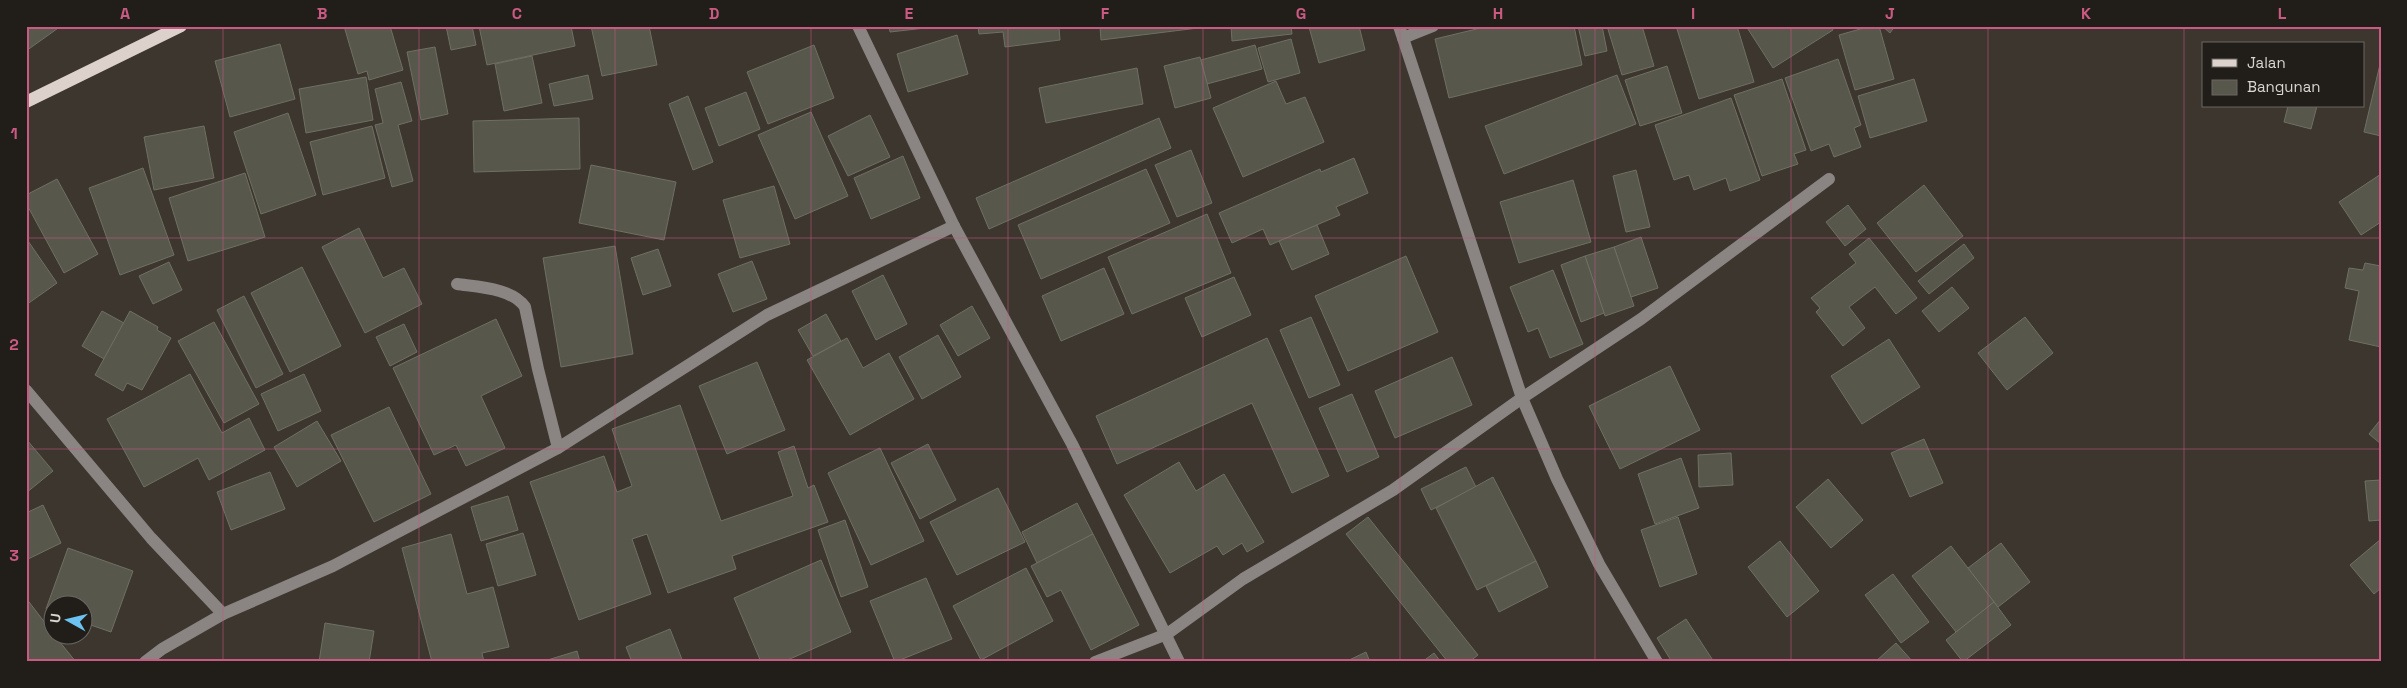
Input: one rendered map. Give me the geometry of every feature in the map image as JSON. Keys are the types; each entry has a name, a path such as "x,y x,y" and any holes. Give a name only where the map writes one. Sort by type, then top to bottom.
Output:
{"main road":[{"path":"26,102 181,26"}],"street":[{"path":"858,26 954,226 1072,444 1179,662"},
{"path":"1432,26 1401,32 1522,398 1557,479 1599,564 1656,662"},
{"path":"1095,662 1166,634 1243,579 1393,490 1522,398 1641,319 1829,179"},
{"path":"145,662 162,649 223,614 333,566 558,448 768,314 954,226"},
{"path":"457,284 496,290 519,298 525,306 538,369 558,448"},
{"path":"26,390 151,538 223,614"}],"building":[{"path":"26,26 61,26 26,51"},
{"path":"344,26 390,26 403,70 369,80 367,71 358,74"},
{"path":"446,26 472,26 476,45 451,50"},
{"path":"479,26 571,26 575,46 487,65"},
{"path":"591,26 649,26 657,65 602,76"},
{"path":"889,26 943,26 890,32"},
{"path":"978,26 1075,26 1059,28 1060,40 1005,47 1003,32 979,34"},
{"path":"1100,26 1198,26 1198,28 1101,40"},
{"path":"1231,26 1291,26 1292,34 1232,41"},
{"path":"1359,26 1365,50 1319,63 1309,27"},
{"path":"1489,26 1574,26 1582,65 1449,98 1435,39"},
{"path":"1578,26 1602,26 1607,51 1585,56"},
{"path":"1607,26 1642,26 1654,66 1622,75"},
{"path":"1676,26 1737,26 1754,82 1699,99"},
{"path":"1746,26 1831,26 1833,30 1773,68"},
{"path":"1871,26 1879,26 1894,79 1855,90 1839,35"},
{"path":"1882,26 1895,26 1890,33"},
{"path":"957,35 968,74 908,92 897,54"},
{"path":"1291,39 1300,73 1268,82 1258,48"},
{"path":"280,44 295,99 230,117 215,61"},
{"path":"814,45 834,98 768,124 747,72"},
{"path":"1255,45 1262,69 1207,84 1201,60"},
{"path":"435,47 448,114 421,120 407,52"},
{"path":"532,56 542,103 504,111 495,64"},
{"path":"1200,57 1211,98 1175,108 1164,66"},
{"path":"1838,59 1861,125 1854,128 1861,147 1834,157 1829,144 1811,151 1785,78"},
{"path":"2381,60 2381,136 2364,132"},
{"path":"1667,66 1682,113 1640,126 1625,80"},
{"path":"1137,68 1143,104 1046,123 1039,88"},
{"path":"588,75 593,99 554,106 549,84"},
{"path":"1617,75 1636,124 1504,174 1485,126"},
{"path":"366,77 373,120 306,133 299,89"},
{"path":"1782,79 1806,150 1794,154 1798,164 1762,176 1734,95"},
{"path":"1914,79 1927,121 1870,138 1858,96"},
{"path":"1276,81 1286,104 1305,97 1324,142 1243,177 1213,108"},
{"path":"401,82 412,121 398,125 413,181 392,187 375,125 383,123 375,89"},
{"path":"746,92 760,129 719,146 705,108"},
{"path":"688,96 713,162 693,170 669,104"},
{"path":"1731,98 1760,180 1730,191 1726,178 1694,190 1689,175 1674,180 1655,125"},
{"path":"2288,108 2316,108 2311,129 2284,122"},
{"path":"811,112 848,196 795,219 758,135"},
{"path":"288,113 316,195 261,214 234,132"},
{"path":"870,115 890,157 848,176 828,136"},
{"path":"579,118 580,169 474,172 473,121"},
{"path":"1159,118 1171,148 989,229 976,198"},
{"path":"204,126 214,178 154,190 144,137"},
{"path":"372,126 385,178 323,195 310,142"},
{"path":"1191,150 1212,203 1177,217 1155,165"},
{"path":"903,156 920,198 871,219 854,178"},
{"path":"1354,158 1368,193 1336,207 1340,215 1270,245 1263,229 1232,243 1219,213 1320,169 1321,172"},
{"path":"591,165 676,182 664,240 579,223"},
{"path":"143,168 174,255 120,275 89,188"},
{"path":"1146,169 1170,223 1041,279 1018,225"},
{"path":"1636,170 1650,227 1626,232 1613,176"},
{"path":"245,173 265,237 188,261 169,198"},
{"path":"2381,174 2381,222 2361,235 2339,202"},
{"path":"57,179 98,254 64,273 26,203 26,195"},
{"path":"1573,180 1591,242 1519,263 1500,202"},
{"path":"1924,185 1963,236 1916,272 1877,223"},
{"path":"774,186 790,244 740,258 723,200"},
{"path":"1848,205 1866,229 1845,246 1826,222"},
{"path":"1207,214 1231,273 1132,314 1108,257"},
{"path":"1317,225 1329,254 1292,270 1279,241"},
{"path":"359,228 383,278 404,268 422,304 365,333 322,247"},
{"path":"1641,237 1658,288 1631,297 1614,247"},
{"path":"26,238 57,283 26,305"},
{"path":"1869,238 1917,298 1896,314 1875,287 1849,307 1865,328 1843,346 1816,312 1820,308 1811,298 1856,263 1849,254"},
{"path":"1964,244 1974,258 1929,294 1918,281"},
{"path":"615,246 633,354 561,367 543,258"},
{"path":"1614,247 1634,306 1605,316 1585,256"},
{"path":"658,249 671,286 643,295 631,258"},
{"path":"1406,256 1438,332 1348,371 1315,296"},
{"path":"1585,256 1604,313 1581,322 1561,265"},
{"path":"752,261 767,299 733,312 718,274"},
{"path":"169,262 182,290 153,304 139,276"},
{"path":"2365,263 2381,266 2381,347 2349,340 2359,291 2345,288 2349,268 2363,270"},
{"path":"302,267 341,346 290,372 251,293"},
{"path":"1104,268 1124,314 1061,341 1042,296"},
{"path":"1553,270 1583,344 1550,358 1538,328 1528,332 1510,287"},
{"path":"883,275 907,324 876,340 852,291"},
{"path":"1234,277 1251,315 1202,337 1185,298"},
{"path":"1952,287 1969,308 1939,332 1922,311"},
{"path":"244,296 283,374 256,388 217,310"},
{"path":"972,306 990,338 958,356 940,325"},
{"path":"102,311 124,323 104,359 82,346"},
{"path":"130,311 158,327 157,330 171,338 142,390 127,383 123,391 95,375"},
{"path":"826,314 841,341 813,356 798,330"},
{"path":"1311,317 1340,385 1309,398 1280,330"},
{"path":"2025,317 2053,353 2007,390 1978,353"},
{"path":"496,319 522,376 481,396 505,448 466,466 456,445 434,455 393,368"},
{"path":"214,322 259,404 224,423 178,341"},
{"path":"404,324 417,352 390,366 376,337"},
{"path":"938,335 961,377 922,399 899,357"},
{"path":"847,338 863,368 889,353 914,399 850,435 807,360"},
{"path":"1267,338 1329,476 1292,493 1252,403 1117,464 1096,416"},
{"path":"1889,339 1920,387 1862,424 1831,376"},
{"path":"1452,357 1472,405 1395,438 1375,391"},
{"path":"757,362 785,430 727,454 699,386"},
{"path":"1670,366 1700,430 1620,469 1589,406"},
{"path":"190,374 222,433 249,418 265,450 209,480 198,458 144,487 107,419"},
{"path":"304,374 321,411 278,431 261,394"},
{"path":"1352,394 1379,457 1347,472 1319,408"},
{"path":"680,405 721,521 793,496 778,452 794,446 808,488 814,485 828,522 732,556 736,569 668,593 647,534 632,539 651,594 579,620 530,482 604,456 617,492 632,486 612,429"},
{"path":"389,407 431,494 374,522 331,435"},
{"path":"2381,419 2381,444 2369,434"},
{"path":"317,421 341,461 297,487 274,447"},
{"path":"1924,439 1943,483 1910,497 1891,453"},
{"path":"26,441 53,471 26,493"},
{"path":"928,444 956,500 920,519 891,463"},
{"path":"880,448 924,541 871,565 828,473"},
{"path":"1731,453 1733,485 1699,487 1698,455"},
{"path":"1681,458 1699,508 1655,524 1638,474"},
{"path":"1179,462 1196,491 1224,474 1264,542 1247,552 1242,543 1223,555 1217,546 1170,573 1124,495"},
{"path":"1466,467 1476,487 1431,510 1421,489"},
{"path":"270,472 285,509 231,530 217,492"},
{"path":"1493,477 1536,561 1477,590 1436,508"},
{"path":"1828,479 1863,520 1831,548 1796,507"},
{"path":"2381,480 2381,520 2369,521 2365,481"},
{"path":"998,488 1025,542 957,575 930,522"},
{"path":"508,496 518,530 481,541 471,507"},
{"path":"1077,503 1093,534 1037,563 1022,532"},
{"path":"43,505 61,543 26,560 26,513"},
{"path":"1368,517 1478,655 1469,662 1448,662 1346,534"},
{"path":"1678,517 1697,574 1660,587 1641,530"},
{"path":"845,520 868,587 841,597 818,530"},
{"path":"523,533 536,575 498,586 486,544"},
{"path":"451,534 467,594 493,587 509,647 482,653 484,662 432,662 402,548"},
{"path":"1093,534 1139,625 1091,650 1061,590 1047,597 1031,566"},
{"path":"2381,539 2381,588 2374,594 2350,565"},
{"path":"1780,541 1819,591 1787,617 1748,567"},
{"path":"2001,543 2030,582 1998,607 1968,568"},
{"path":"1951,546 1994,602 1956,632 1912,576"},
{"path":"68,548 133,571 111,632 92,625 92,596 51,596"},
{"path":"821,560 851,632 783,662 761,662 734,598"},
{"path":"1536,561 1548,587 1499,612 1486,586"},
{"path":"1026,568 1053,621 981,660 953,606"},
{"path":"1893,574 1929,622 1901,643 1865,595"},
{"path":"926,578 952,639 895,662 870,601"},
{"path":"26,598 42,619 42,646 63,646 76,662 26,662"},
{"path":"1994,602 2011,625 1963,662 1946,640"},
{"path":"1686,619 1714,662 1672,662 1657,638"},
{"path":"325,623 374,631 369,662 319,662"},
{"path":"670,629 683,662 632,662 626,647"},
{"path":"1896,643 1913,662 1875,662"},
{"path":"577,651 580,662 541,662"},
{"path":"1366,652 1370,662 1345,662"},
{"path":"1434,653 1441,662 1422,662"}]}
